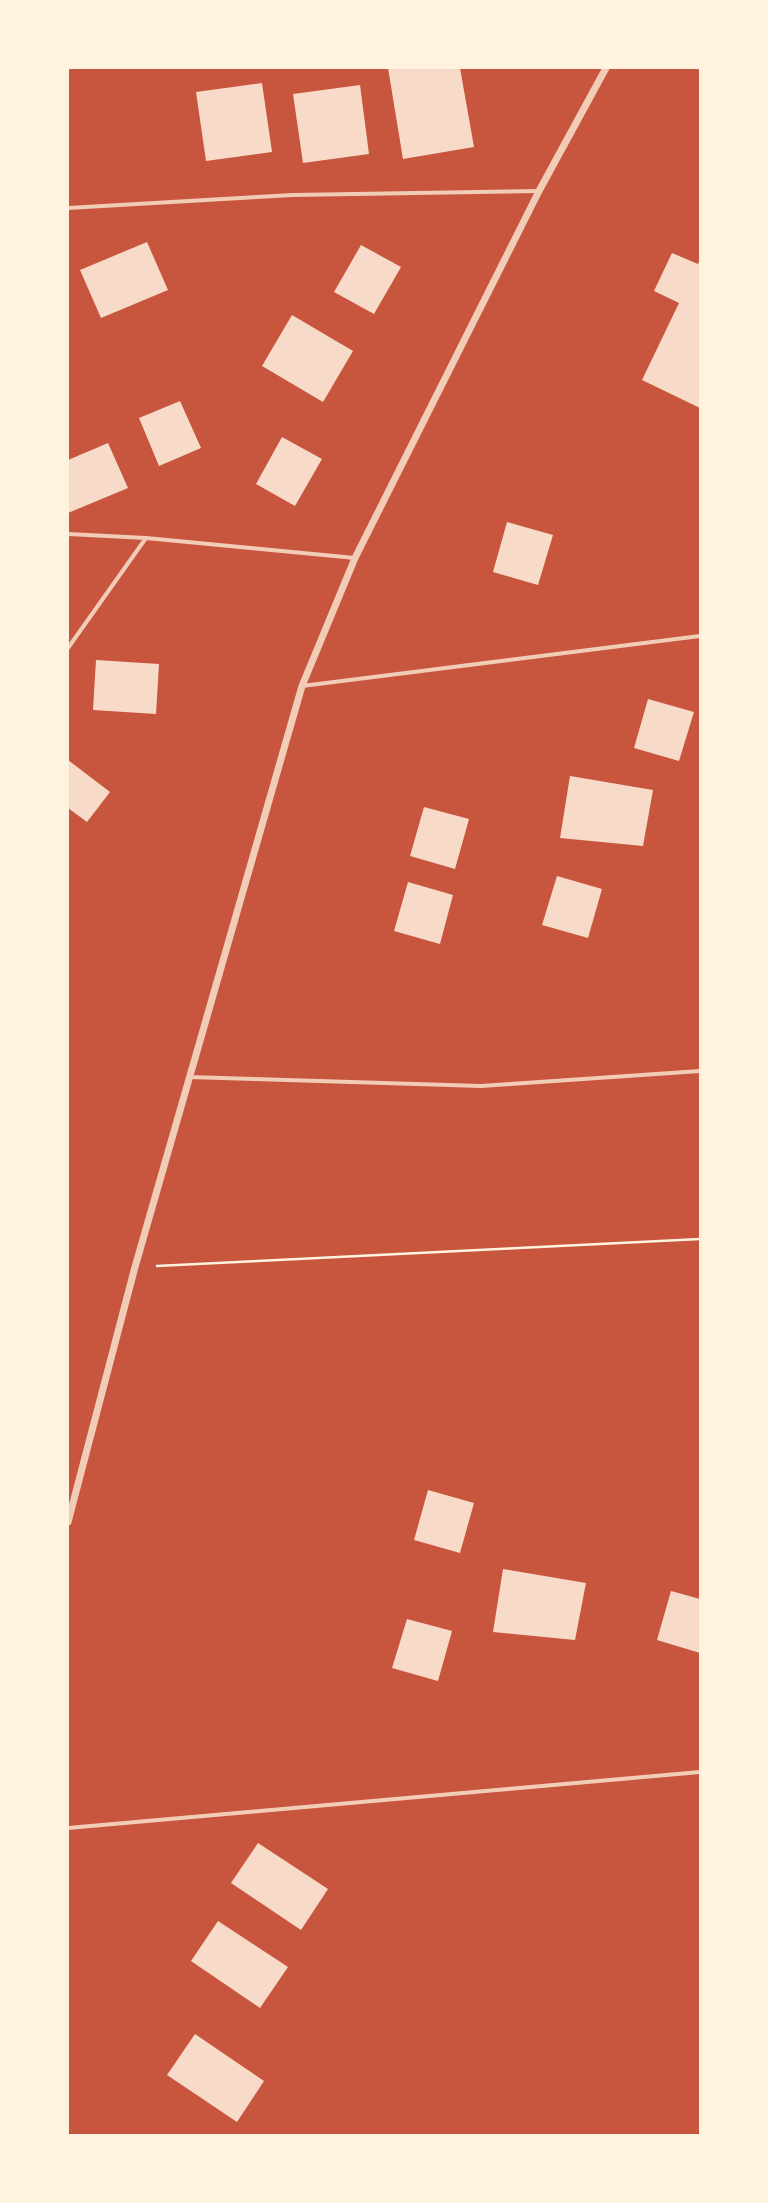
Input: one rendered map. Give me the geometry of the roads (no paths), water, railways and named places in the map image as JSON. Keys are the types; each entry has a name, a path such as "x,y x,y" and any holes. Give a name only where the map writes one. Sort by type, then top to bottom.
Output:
{"street":[{"path":"68,1522 135,1267 302,686 355,558 539,190 606,68"},
{"path":"68,208 292,195 539,190"},
{"path":"68,534 146,538 355,558"},
{"path":"68,648 146,538"},
{"path":"302,686 700,636"},
{"path":"189,1076 481,1086 700,1072"},
{"path":"68,1828 700,1772"}]}
